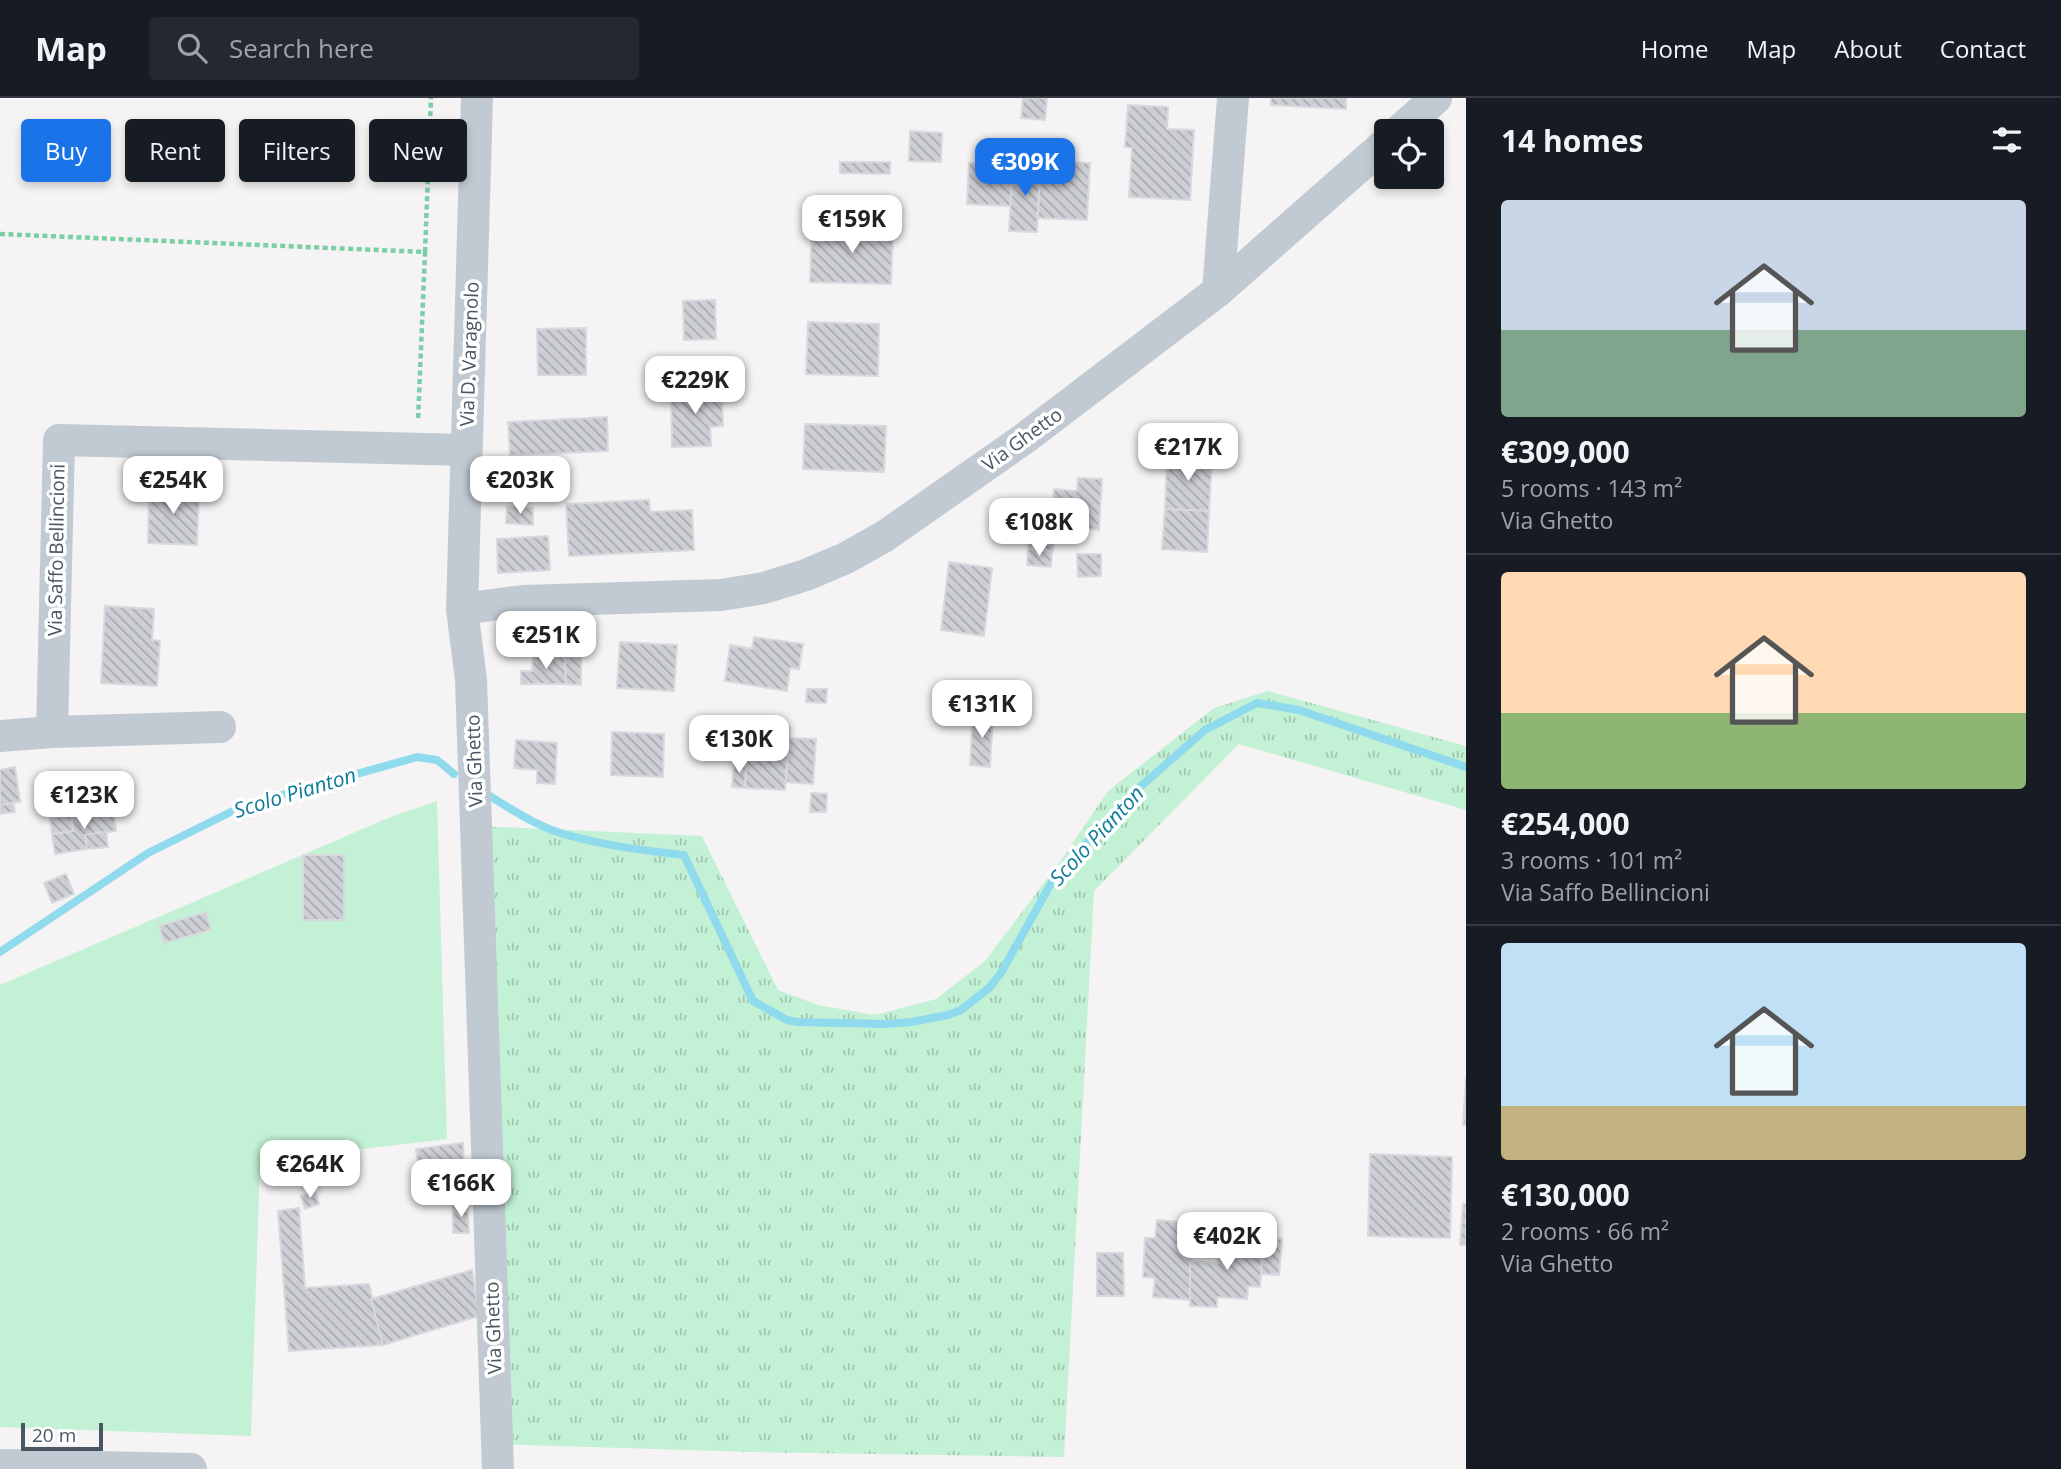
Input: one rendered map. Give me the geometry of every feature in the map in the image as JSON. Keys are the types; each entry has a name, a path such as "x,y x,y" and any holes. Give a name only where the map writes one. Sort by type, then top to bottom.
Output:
{"street":[{"name":"Via D. Varagnolo","path":"462,609 477,98"},
{"path":"1218,291 1233,98"},
{"path":"1412,119 1436,98"},
{"name":"Via Ghetto","path":"498,1469 471,680 462,609 523,601 721,595 764,588 806,575 846,558 885,536 1025,438 1218,291 1374,154"},
{"name":"Via Saffo Bellincioni","path":"52,732 59,440 466,450"},
{"path":"0,736 220,727"},
{"path":"0,1465 191,1469"}],"path":[{"path":"417,450 431,98"},
{"path":"0,234 425,252"}],"green space":[{"path":"1268,691 1466,746 1466,810 1239,744 1094,891 1064,1457 752,1452 496,1444 478,826 702,836 778,990 818,1005 875,1015 936,999 985,961 1059,863 1108,791 1214,708"},
{"path":"437,801 447,1139 260,1161 251,1436 0,1427 0,985 393,816"}],"building":[{"path":"1023,98 1047,98 1045,120 1021,118"},
{"path":"1271,98 1346,98 1346,109 1271,105"},
{"path":"1128,105 1168,107 1167,129 1194,130 1190,200 1129,197 1132,148 1125,147"},
{"path":"910,131 942,133 941,162 909,161"},
{"path":"1022,147 1047,149 1047,161 1090,163 1087,220 1038,218 1040,165 1021,166"},
{"path":"840,162 890,162 890,174 840,173"},
{"path":"969,163 1013,165 1010,206 967,204"},
{"path":"1013,165 1040,165 1037,232 1009,231"},
{"path":"812,226 893,228 891,284 810,282"},
{"path":"715,300 716,339 684,340 683,301"},
{"path":"808,322 879,324 878,376 806,374"},
{"path":"586,328 586,375 538,375 537,329"},
{"path":"699,371 699,389 671,390 671,372"},
{"path":"722,389 723,426 710,427 711,446 672,447 671,390"},
{"path":"607,417 608,451 510,455 508,422"},
{"path":"805,424 886,426 884,472 803,469"},
{"path":"1167,455 1212,458 1209,511 1165,509"},
{"path":"129,458 144,459 144,476 129,476"},
{"path":"1078,478 1102,479 1099,530 1079,528 1078,540 1054,539 1053,551 1028,549 1032,500 1053,501 1054,489 1077,491"},
{"path":"149,488 199,489 197,545 148,543"},
{"path":"649,500 650,512 692,510 694,550 569,556 566,504"},
{"path":"507,506 533,508 533,525 506,523"},
{"path":"1165,509 1209,511 1207,552 1162,549"},
{"path":"548,536 550,570 498,573 497,539"},
{"path":"1028,549 1052,551 1051,567 1027,565"},
{"path":"1077,554 1101,554 1101,576 1078,577"},
{"path":"949,562 992,568 984,636 941,630"},
{"path":"105,606 154,609 152,640 160,641 157,686 101,683"},
{"path":"754,637 803,644 799,669 790,668 787,691 725,681 730,645 752,649"},
{"path":"620,642 677,645 674,691 617,688"},
{"path":"533,656 565,657 566,684 521,684 521,671 532,671"},
{"path":"565,657 581,657 581,685 566,684"},
{"path":"807,689 827,689 826,703 806,702"},
{"path":"973,713 993,713 990,767 970,765"},
{"path":"738,724 749,724 747,751 736,751"},
{"path":"749,724 790,727 785,790 745,788"},
{"path":"612,732 664,734 663,777 611,775"},
{"path":"789,738 816,739 813,784 786,782"},
{"path":"516,740 557,743 555,784 537,783 537,770 514,768"},
{"path":"734,763 746,763 745,788 732,787"},
{"path":"15,767 20,802 0,805 0,770"},
{"path":"811,793 827,794 826,812 810,812"},
{"path":"13,803 15,812 0,814 0,805"},
{"path":"113,810 116,831 85,835 87,849 55,854 52,834 73,831 71,815"},
{"path":"71,815 73,831 52,834 50,818"},
{"path":"106,832 108,847 87,849 85,835"},
{"path":"303,855 344,855 344,920 303,920"},
{"path":"66,874 74,894 52,903 44,883"},
{"path":"206,912 211,930 164,943 159,926"},
{"path":"1466,1077 1466,1125 1463,1125"},
{"path":"463,1143 464,1166 419,1171 416,1149"},
{"path":"1370,1154 1452,1157 1450,1238 1368,1236"},
{"path":"315,1192 319,1204 305,1209 301,1196"},
{"path":"453,1204 467,1204 469,1233 453,1233"},
{"path":"1463,1204 1466,1204 1466,1245 1460,1245"},
{"path":"299,1208 305,1288 369,1284 383,1345 289,1351 278,1211"},
{"path":"1157,1220 1192,1223 1190,1300 1153,1297 1155,1278 1143,1277 1145,1238 1155,1238"},
{"path":"1219,1235 1264,1238 1260,1287 1248,1286 1247,1299 1217,1297 1217,1307 1190,1306 1190,1261 1218,1263"},
{"path":"1264,1238 1282,1239 1279,1275 1261,1274"},
{"path":"1097,1253 1123,1253 1124,1296 1097,1296"},
{"path":"472,1270 479,1316 383,1345 371,1299"}],"waterway":[{"name":"Scolo Pianton","path":"488,795 528,819 560,833 641,850 684,855 753,1001 787,1020 798,1022 886,1024 948,1015 961,1010 989,988 1001,973 1054,878 1132,794 1205,730 1257,703 1299,710 1466,767"},
{"name":"Scolo Pianton","path":"0,952 148,853 243,806 417,757 437,760 454,774"}]}
